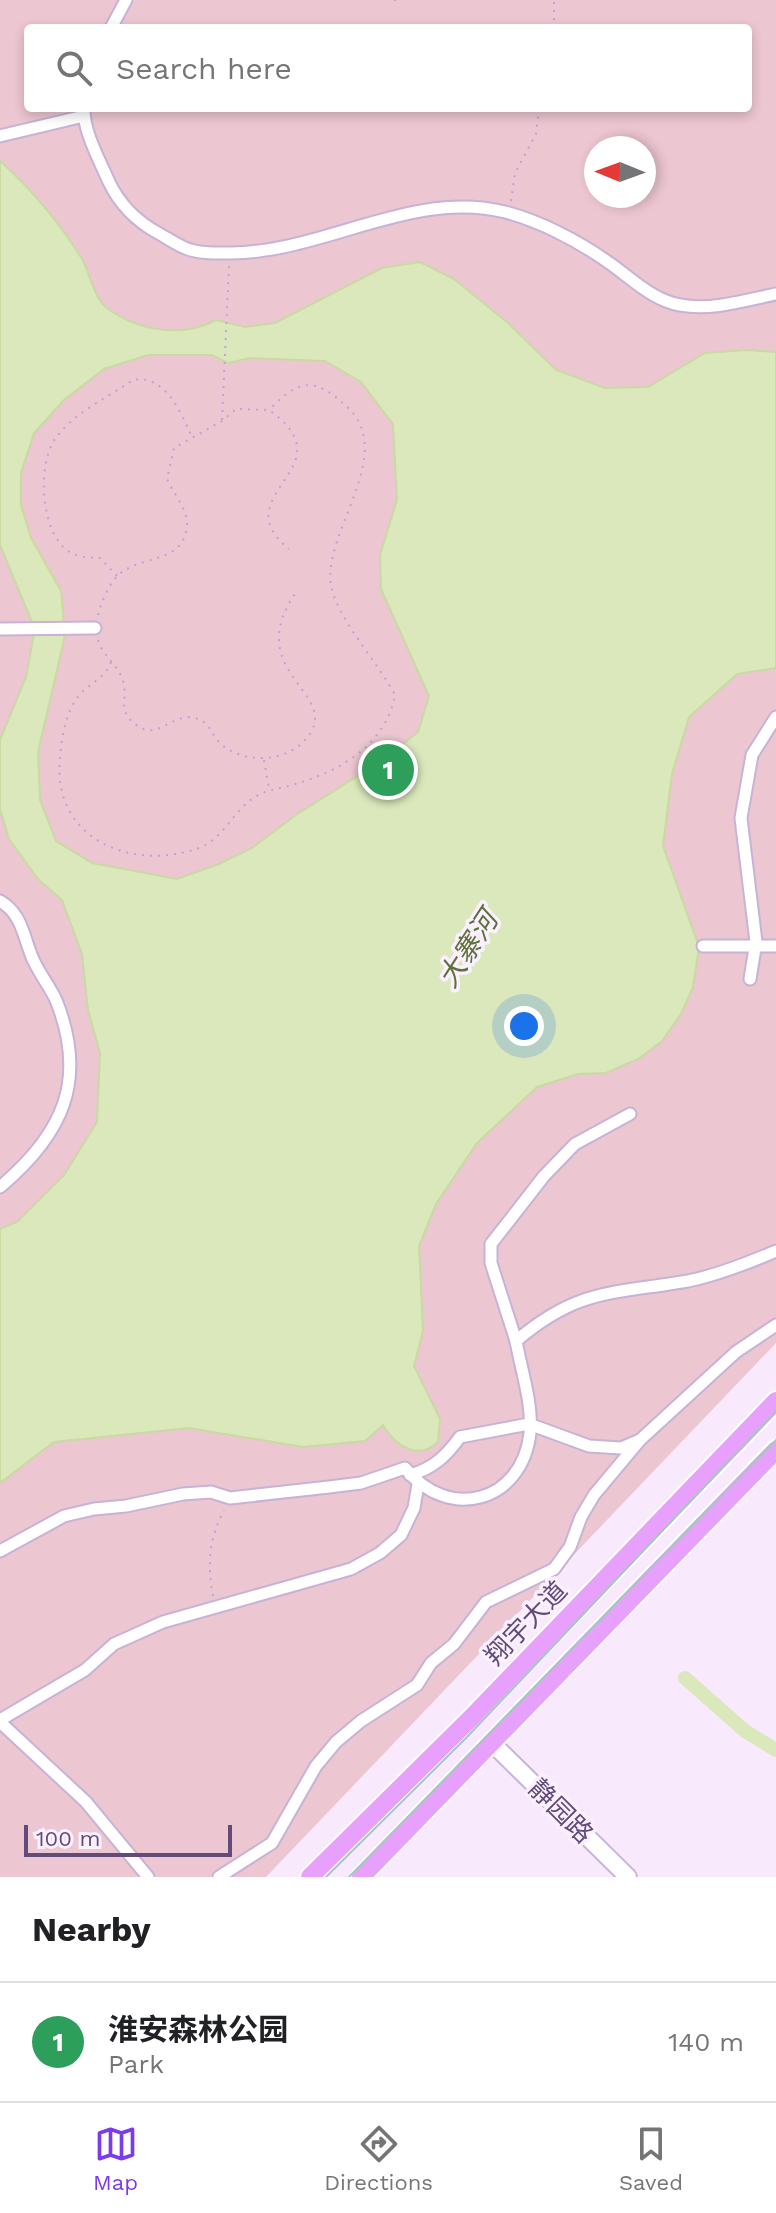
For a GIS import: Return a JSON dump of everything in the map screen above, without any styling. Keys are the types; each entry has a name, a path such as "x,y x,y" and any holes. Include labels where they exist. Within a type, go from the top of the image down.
{"main road":[{"name":"翔宇大道","path":"310,1877 473,1716 776,1401"},
{"path":"361,1877 776,1450"}],"street":[{"path":"113,24 126,0"},
{"path":"4,135 84,112 117,198 141,223 186,249 257,253 308,243 407,214 455,206 511,214 549,228 607,261 643,289 680,305 719,306 776,294"},
{"path":"6,629 95,628"},
{"path":"750,979 756,946 741,818 752,755 776,717"},
{"path":"0,901 19,917 32,958 55,999 69,1045 69,1097 56,1128 20,1171 0,1187"},
{"path":"703,946 776,946"},
{"path":"0,1551 64,1516 94,1509 183,1494 211,1492 230,1498 361,1483 405,1468 414,1479 449,1500 490,1496 509,1479 525,1452 529,1424 516,1341 491,1263 491,1244 544,1176 575,1144 630,1114"},
{"path":"516,1341 546,1316 573,1302 606,1291 690,1280 776,1251"},
{"path":"219,1877 272,1843 316,1766 336,1742 361,1721 417,1685 431,1663 454,1644 486,1602 554,1569 570,1547 581,1517 594,1495 640,1440 736,1352 776,1325"},
{"path":"414,1479 446,1457 460,1437 529,1424 589,1446 621,1448 640,1440"},
{"path":"148,1877 86,1802 0,1721 15,1708 85,1670 114,1644 163,1622 351,1569 380,1553 401,1535 414,1508 414,1479"},
{"name":"静园路","path":"493,1744 628,1877"}],"path":[{"path":"394,0 401,0"},
{"path":"554,0 554,24"},
{"path":"511,214 515,173 536,134 539,112"},
{"path":"222,421 230,253"},
{"path":"118,577 100,558 73,555 64,548 42,490 47,454 69,424 133,380 145,378 156,381 168,395 192,436"},
{"path":"111,662 108,673 74,701 62,740 60,783 72,821 84,834 122,851 173,854 201,847 218,836 252,798 269,790 294,785 362,752 380,736 392,714 395,695 356,635 330,584 334,560 359,484 362,430 351,409 333,394 313,385 297,388 269,410 236,409 222,421 174,448 167,479 183,507 187,524 183,538 173,554 146,562 118,577 100,608 95,628 103,654 111,662 124,683 121,702 124,714 145,731 157,731 184,716 198,719 207,723 219,742 236,754 264,759 297,747 312,732 315,713 308,695 288,675 277,626 297,591"},
{"path":"269,410 291,433 298,448 296,465 275,492 268,516 269,529 289,549"},
{"path":"264,759 269,790"},
{"path":"214,1606 208,1570 210,1540 230,1498"}],"shaded area":[{"path":"0,0 776,0 776,1343 266,1877 0,1877"}],"water":[{"path":"0,161 34,195 64,232 82,259 103,304 119,316 146,327 189,329 216,320 245,327 275,323 382,268 420,262 454,279 508,323 556,370 605,388 648,387 705,353 747,350 776,352 776,668 737,674 689,717 672,774 663,846 699,947 693,987 681,1014 662,1041 638,1059 606,1073 578,1074 537,1087 477,1143 436,1204 419,1246 423,1331 414,1366 440,1419 438,1442 430,1448 415,1451 400,1445 383,1425 365,1441 303,1447 189,1428 54,1442 0,1483 0,1229 17,1222 64,1175 97,1122 100,1053 88,1010 82,954 62,900 38,879 9,839 0,809 0,740 26,677 35,629 0,545","holes":["148,355 212,355 228,363 250,358 325,361 361,382 393,424 397,500 380,555 381,589 429,696 418,732 386,758 296,815 252,848 177,879 92,863 56,841 40,800 38,752 65,635 61,591 31,538 21,505 21,473 34,433 64,400 104,369"]}],"waterway":[{"name":"大寨河","path":"685,1678 745,1731 776,1750"}],"tram line":[{"path":"326,1877 466,1738 776,1411"},
{"path":"349,1877 776,1440"}],"place":[{"name":"淮安森林公园","path":"388,770"}]}
